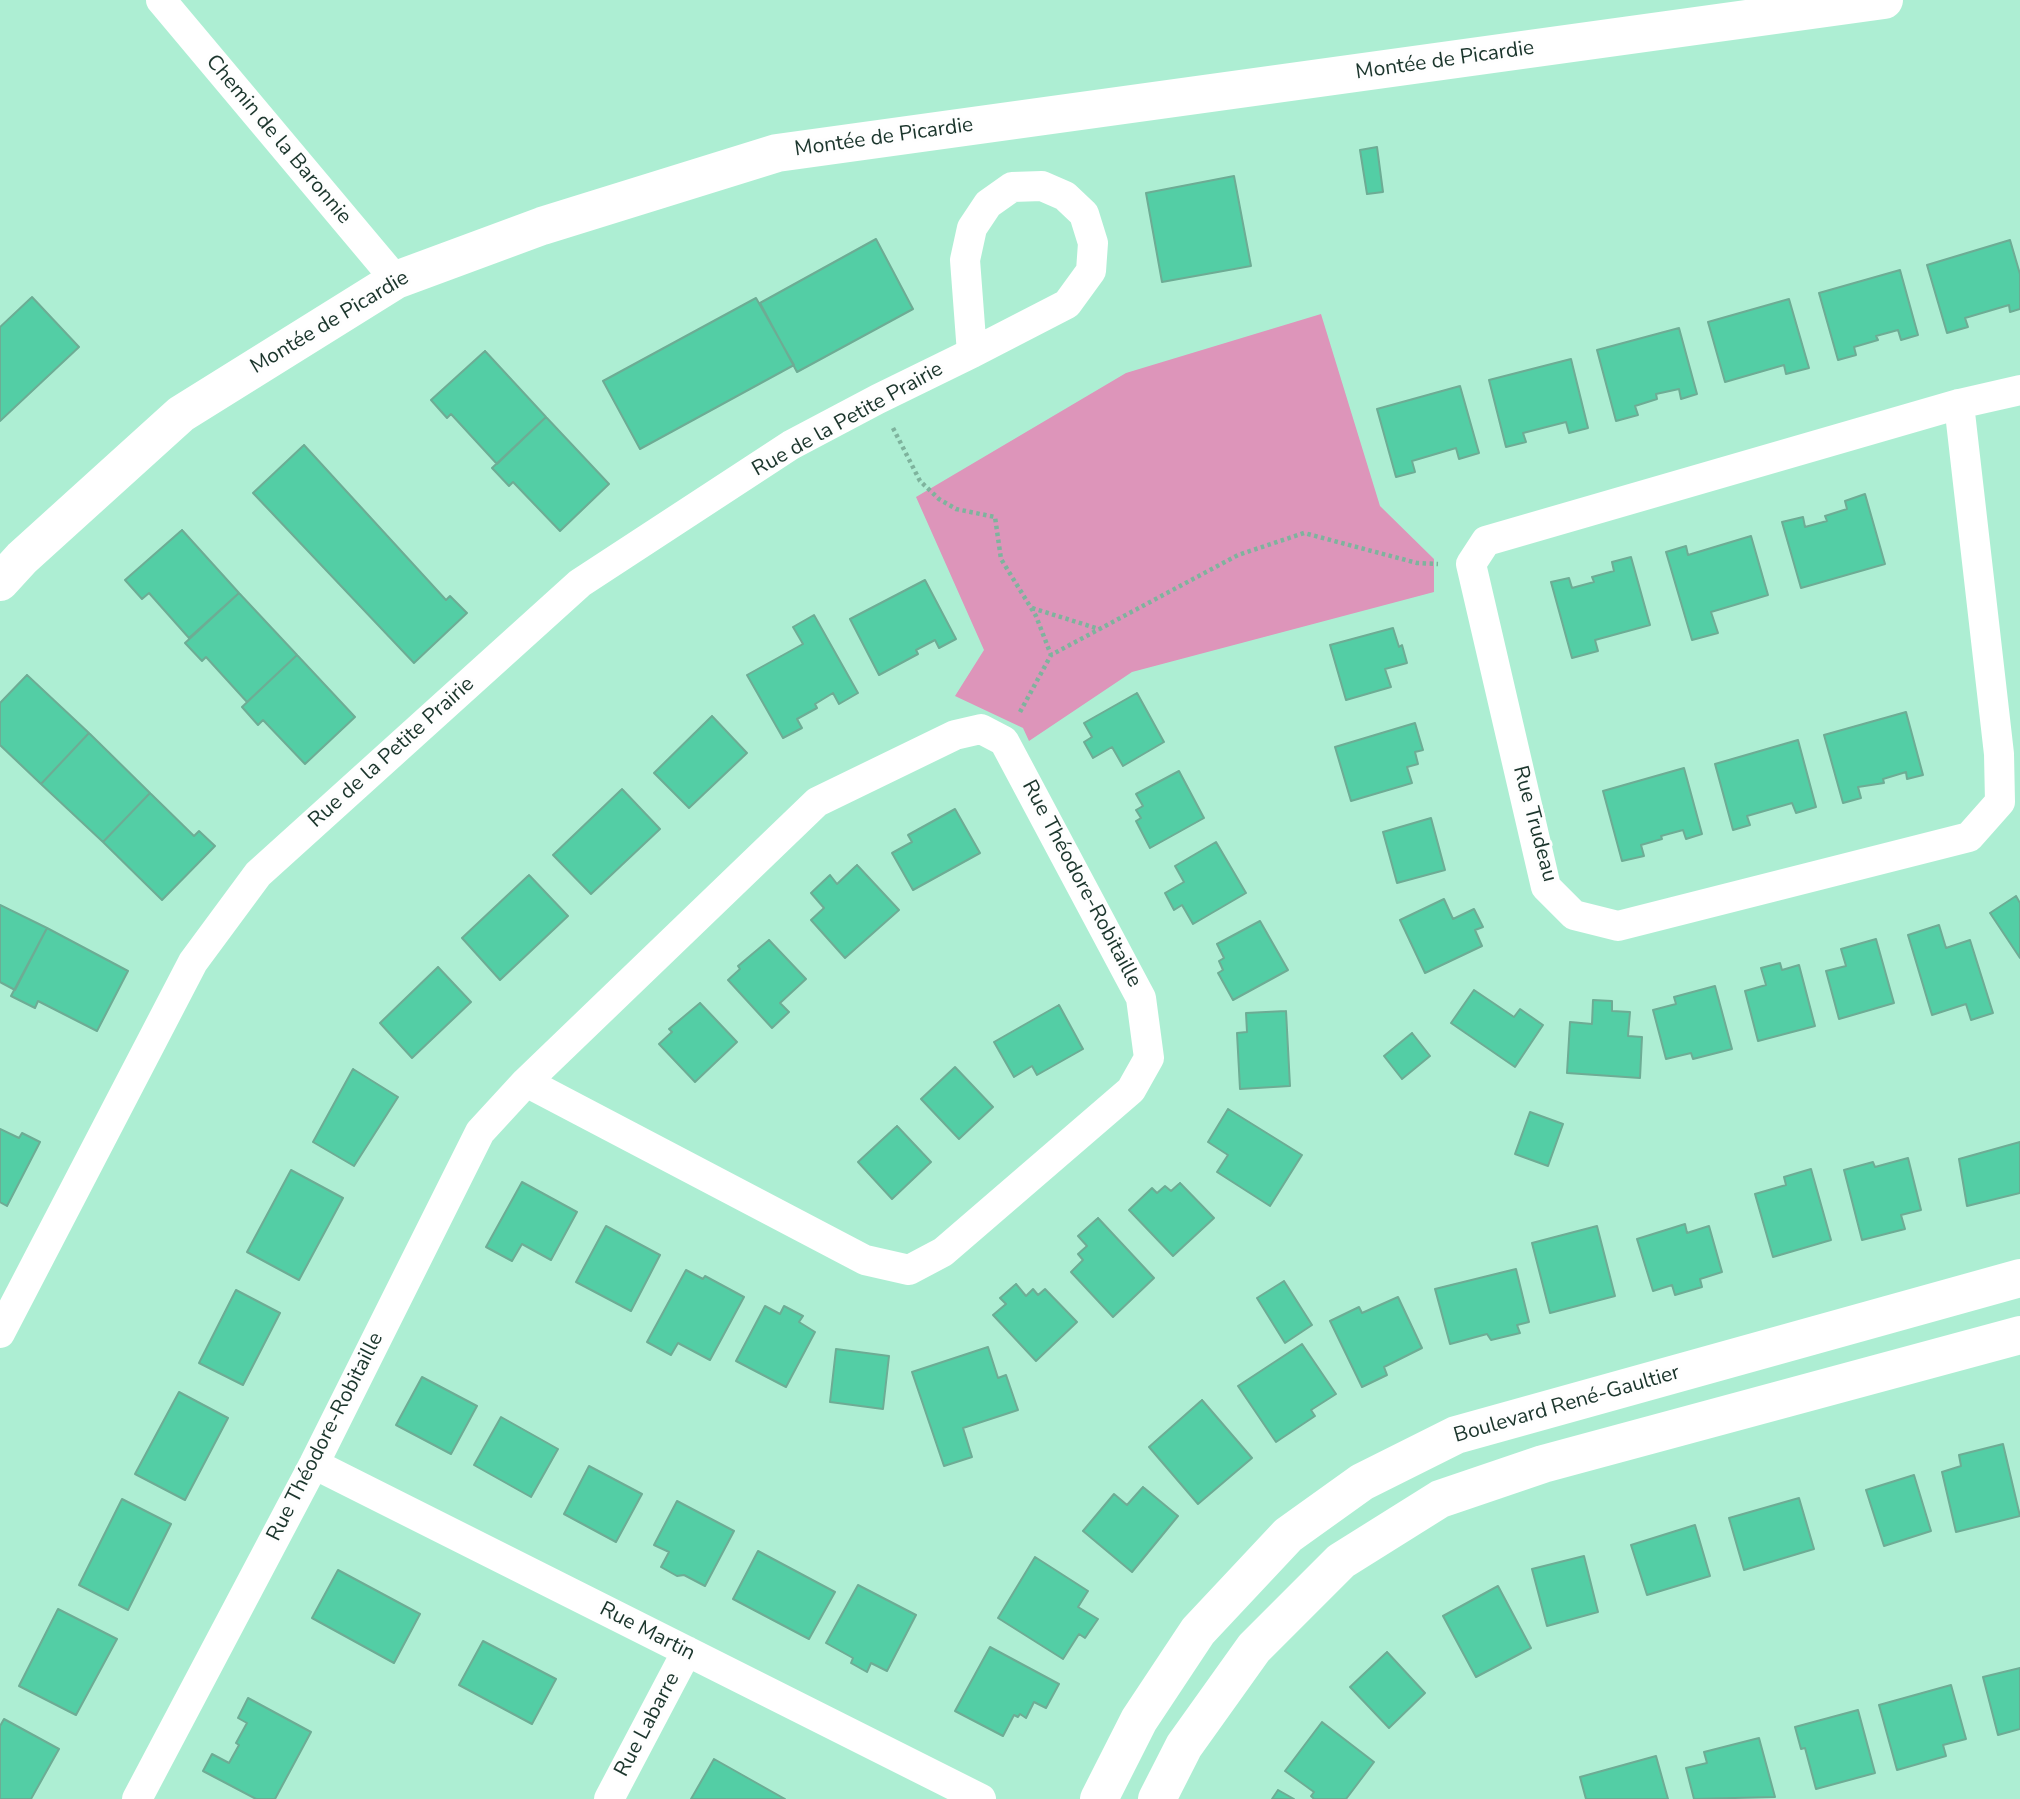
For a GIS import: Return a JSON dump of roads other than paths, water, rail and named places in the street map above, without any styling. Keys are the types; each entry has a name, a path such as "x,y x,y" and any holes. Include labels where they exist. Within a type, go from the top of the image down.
{"street":[{"name":"Chemin de la Baronnie","path":"161,0 396,280"},
{"name":"Montée de Picardie","path":"0,582 22,558 181,414 396,280 542,226 777,153 1884,0"},
{"name":"Rue de la Petite Prairie","path":"0,1333 192,962 258,874 580,583 791,445 878,398 972,353 1067,304 1091,271 1093,243 1084,214 1065,196 1042,186 1012,187 988,204 972,228 965,260 972,353"},
{"path":"1959,404 2020,390"},
{"name":"Rue Trudeau","path":"1959,404 1999,754 2000,802 1969,837 1618,926 1574,915 1546,887 1471,564 1486,541 1959,404"},
{"name":"Rue Théodore-Robitaille","path":"137,1799 314,1464 480,1132 526,1082 817,802 956,735 981,729 1004,741 1141,998 1149,1058 1131,1090 943,1252 909,1270 865,1259 526,1082"},
{"name":"Boulevard René-Gaultier","path":"1099,1799 1139,1720 1198,1631 1288,1535 1362,1482 1456,1435 2020,1278"},
{"path":"1157,1799 1184,1746 1254,1648 1341,1561 1440,1499 1543,1464 2020,1335"},
{"name":"Rue Martin","path":"314,1464 981,1799"},
{"name":"Rue Labarre","path":"609,1799 687,1651"}]}
